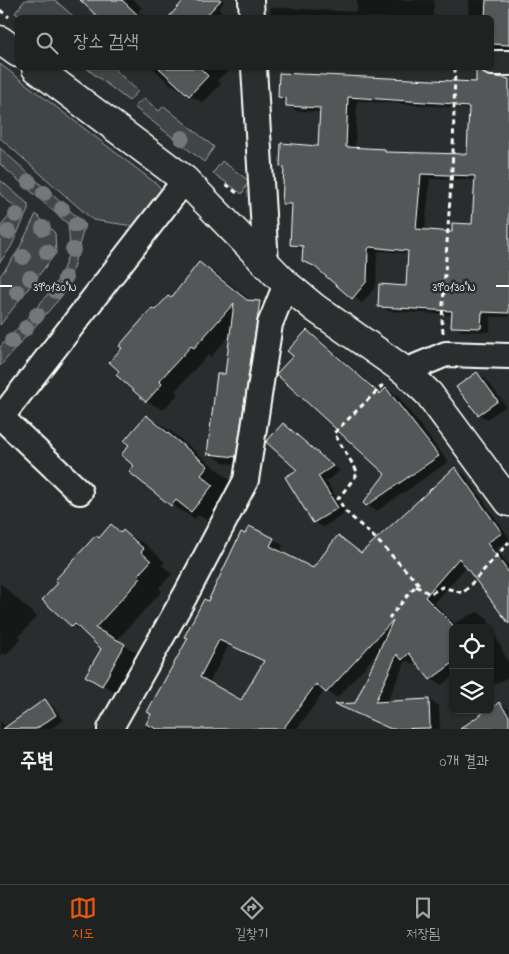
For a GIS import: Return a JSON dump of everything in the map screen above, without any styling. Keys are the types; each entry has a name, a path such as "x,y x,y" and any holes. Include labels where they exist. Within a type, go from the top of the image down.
{"street":[{"path":"251,0 252,15"},
{"path":"0,40 15,51"},
{"path":"494,63 509,63"},
{"path":"39,70 185,180 286,284 315,308 402,369 429,394 509,502"},
{"path":"254,70 266,263"},
{"path":"80,492 1,418 185,180"},
{"path":"110,729 185,596 246,480 270,324 286,284"},
{"path":"402,369 446,354 509,356"}],"path":[{"path":"446,354 442,319 453,152 454,70"},
{"path":"389,618 418,583 375,538 346,512 338,499 358,473 334,433 402,369"},
{"path":"416,586 430,594 442,587 463,593 509,542"}],"shaded area":[{"path":"25,0 55,0 72,15 18,15 15,13"},
{"path":"0,64 158,185 163,193 140,227 93,220 0,138"},
{"path":"89,70 115,70 138,91 129,101"},
{"path":"144,98 159,111 164,106 214,147 204,162 134,107"},
{"path":"0,148 85,224 67,290 0,366 0,347 39,305 56,282 67,258 69,241 68,224 0,164"},
{"path":"222,161 249,181 242,194 213,173"},
{"path":"0,180 28,204 28,210 11,247 0,262 0,227 16,208 0,194"},
{"path":"36,214 55,233 56,253 0,325 0,276 18,251"}],"building":[{"path":"80,0 122,0 138,15 96,15"},
{"path":"184,0 221,0 207,15 171,15"},
{"path":"486,0 509,0 509,45 494,44 494,15 485,15"},
{"path":"161,70 202,70 208,76 189,96"},
{"path":"476,70 481,70 486,75 509,79 509,313 482,312 481,328 451,327 452,311 378,307 379,284 406,286 408,251 370,247 368,249 367,281 352,299 314,266 302,261 303,246 290,245 292,204 282,204 284,167 280,166 281,143 318,146 320,108 286,106 286,98 278,97 279,73 476,82","holes":["348,97 456,104 456,106 469,107 467,154 385,152 385,149 346,147","421,174 475,176 472,224 452,223 452,232 416,229"]},
{"path":"199,262 247,300 260,301 236,457 207,454 217,374 225,374 234,303 194,348 191,346 159,381 162,384 146,402 116,375 119,371 109,362 122,348 119,346 152,308 155,310 168,296 171,298"},
{"path":"307,330 380,394 386,388 439,456 366,506 363,503 385,474 276,374 293,356 287,351"},
{"path":"477,372 498,401 478,415 456,387"},
{"path":"146,415 208,466 201,475 213,485 191,512 176,500 171,506 129,472 134,466 121,455 129,445 124,441"},
{"path":"283,423 333,466 318,476 338,508 313,523 285,477 297,470 266,442"},
{"path":"455,467 502,533 487,543 509,573 509,624 459,558 425,597 452,624 449,624 449,666 430,680 409,653 402,660 397,654 375,702 429,699 430,728 391,729 335,704 355,703 393,620 326,693 316,684 283,729 157,729 146,724 151,714 147,712 188,638 184,637 204,599 208,601 241,532 245,534 249,526 274,538 270,546 313,568 338,535 361,553","holes":["219,640 264,661 241,700 200,677"]},
{"path":"111,524 121,533 123,530 144,549 141,552 151,561 138,575 141,578 95,628 125,644 102,686 85,676 101,649 75,624 72,627 42,600 58,583 55,580 96,535 99,538"},
{"path":"45,699 56,715 36,729 3,729"},
{"path":"499,702 509,716 509,729 460,729 481,714 494,714 494,706"}]}
